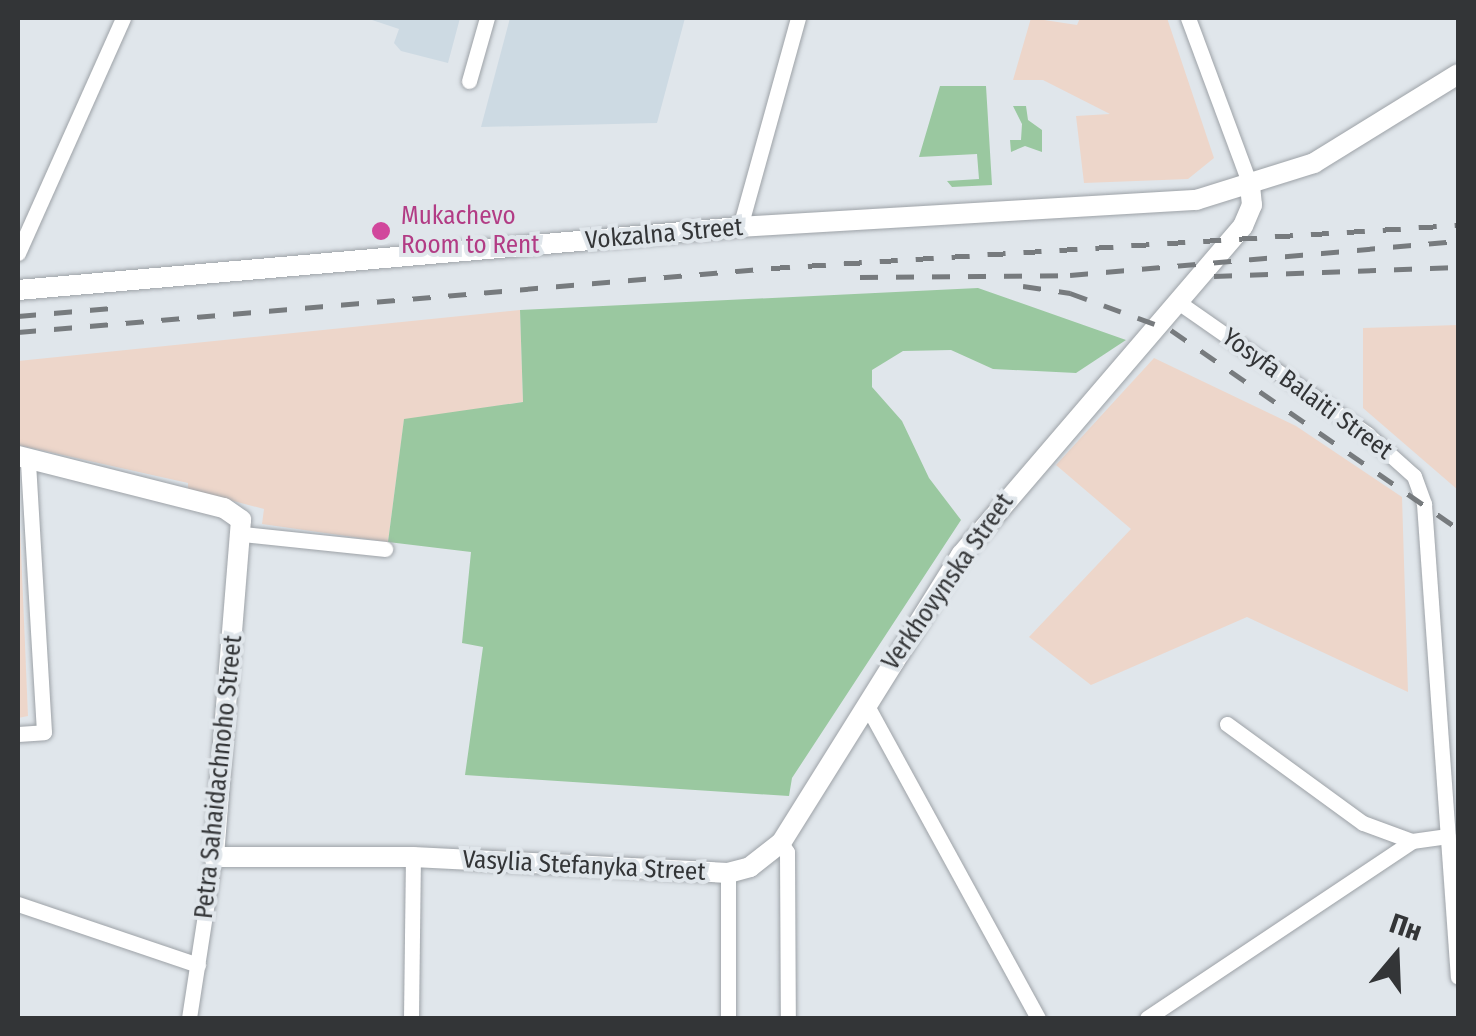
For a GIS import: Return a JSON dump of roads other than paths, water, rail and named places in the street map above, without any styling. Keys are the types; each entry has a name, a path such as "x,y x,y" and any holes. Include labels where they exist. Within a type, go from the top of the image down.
{"street":[{"path":"18,252 123,18"},
{"path":"468,82 487,18"},
{"path":"740,227 798,18"},
{"path":"1188,18 1250,186"},
{"name":"Vokzalna Street","path":"18,290 740,227 1142,205 1250,186 1345,147 1458,74"},
{"name":"Verkhovynska Street","path":"866,704 924,608 1001,502 1243,226 1252,206 1250,186"},
{"name":"Yosyfa Balaiti Street","path":"1178,302 1367,434 1414,476 1424,504 1458,977"},
{"path":"18,734 44,732 23,458 224,508 240,520 243,534 385,549"},
{"name":"Petra Sahaidachnoho Street","path":"189,1018 214,857 243,534"},
{"path":"866,704 1038,1018"},
{"name":"Vasylia Stefanyka Street","path":"214,857 413,856 728,873 750,866 781,842 866,704"},
{"path":"1227,724 1362,823 1412,840 1448,836"},
{"path":"1147,1018 1412,840"},
{"path":"781,842 787,852 788,1018"},
{"path":"410,1018 413,856"},
{"path":"728,873 728,1018"},
{"path":"18,904 198,965"}],"railway":[{"path":"18,332 772,268 1458,225"},
{"path":"860,277 1070,275 1458,241"},
{"path":"1214,276 1458,267"},
{"path":"1023,286 1070,293 1171,330 1458,529"},
{"path":"18,316 112,308"}],"place":[{"name":"Mukachevo Room to Rent","path":"381,231"}]}
